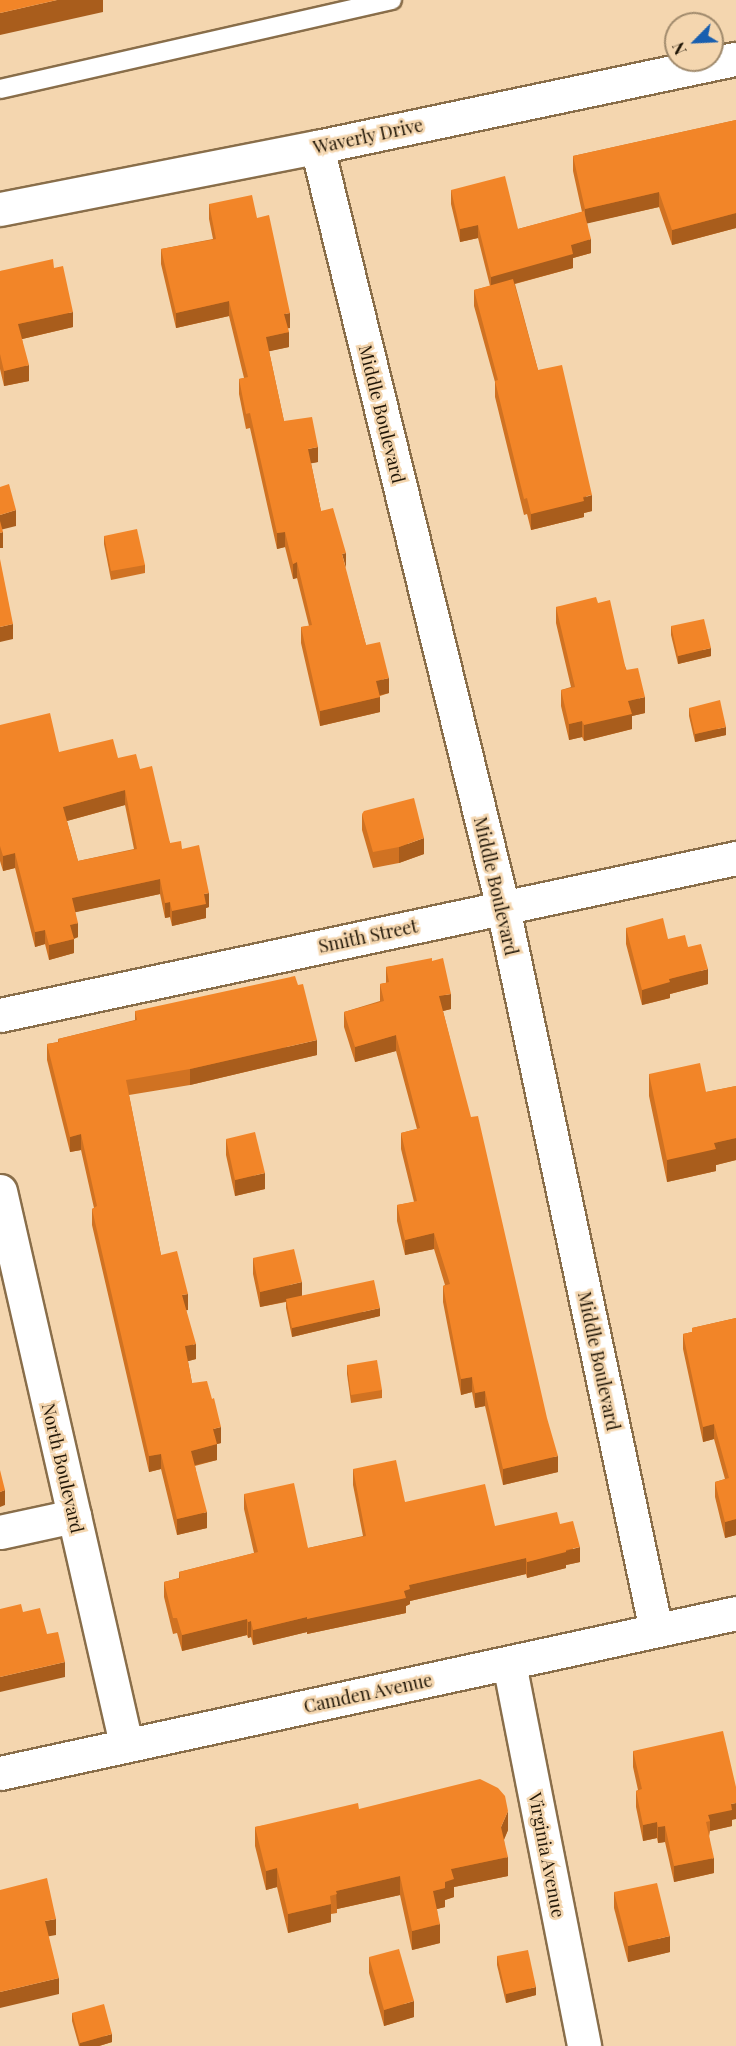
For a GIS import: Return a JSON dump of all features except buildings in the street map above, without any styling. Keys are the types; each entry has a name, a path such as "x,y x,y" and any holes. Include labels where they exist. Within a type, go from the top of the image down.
{"street":[{"name":"Waverly Drive","path":"0,209 316,147 736,59"},
{"name":"Middle Boulevard","path":"316,147 503,908 656,1630"},
{"name":"Smith Street","path":"0,1015 736,858"},
{"name":"North Boulevard","path":"0,1191 126,1744"},
{"path":"0,1532 74,1516"},
{"name":"Camden Avenue","path":"0,1773 736,1613"},
{"name":"Virginia Avenue","path":"509,1663 584,2046"}],"lane":[{"path":"0,89 392,0"}]}
